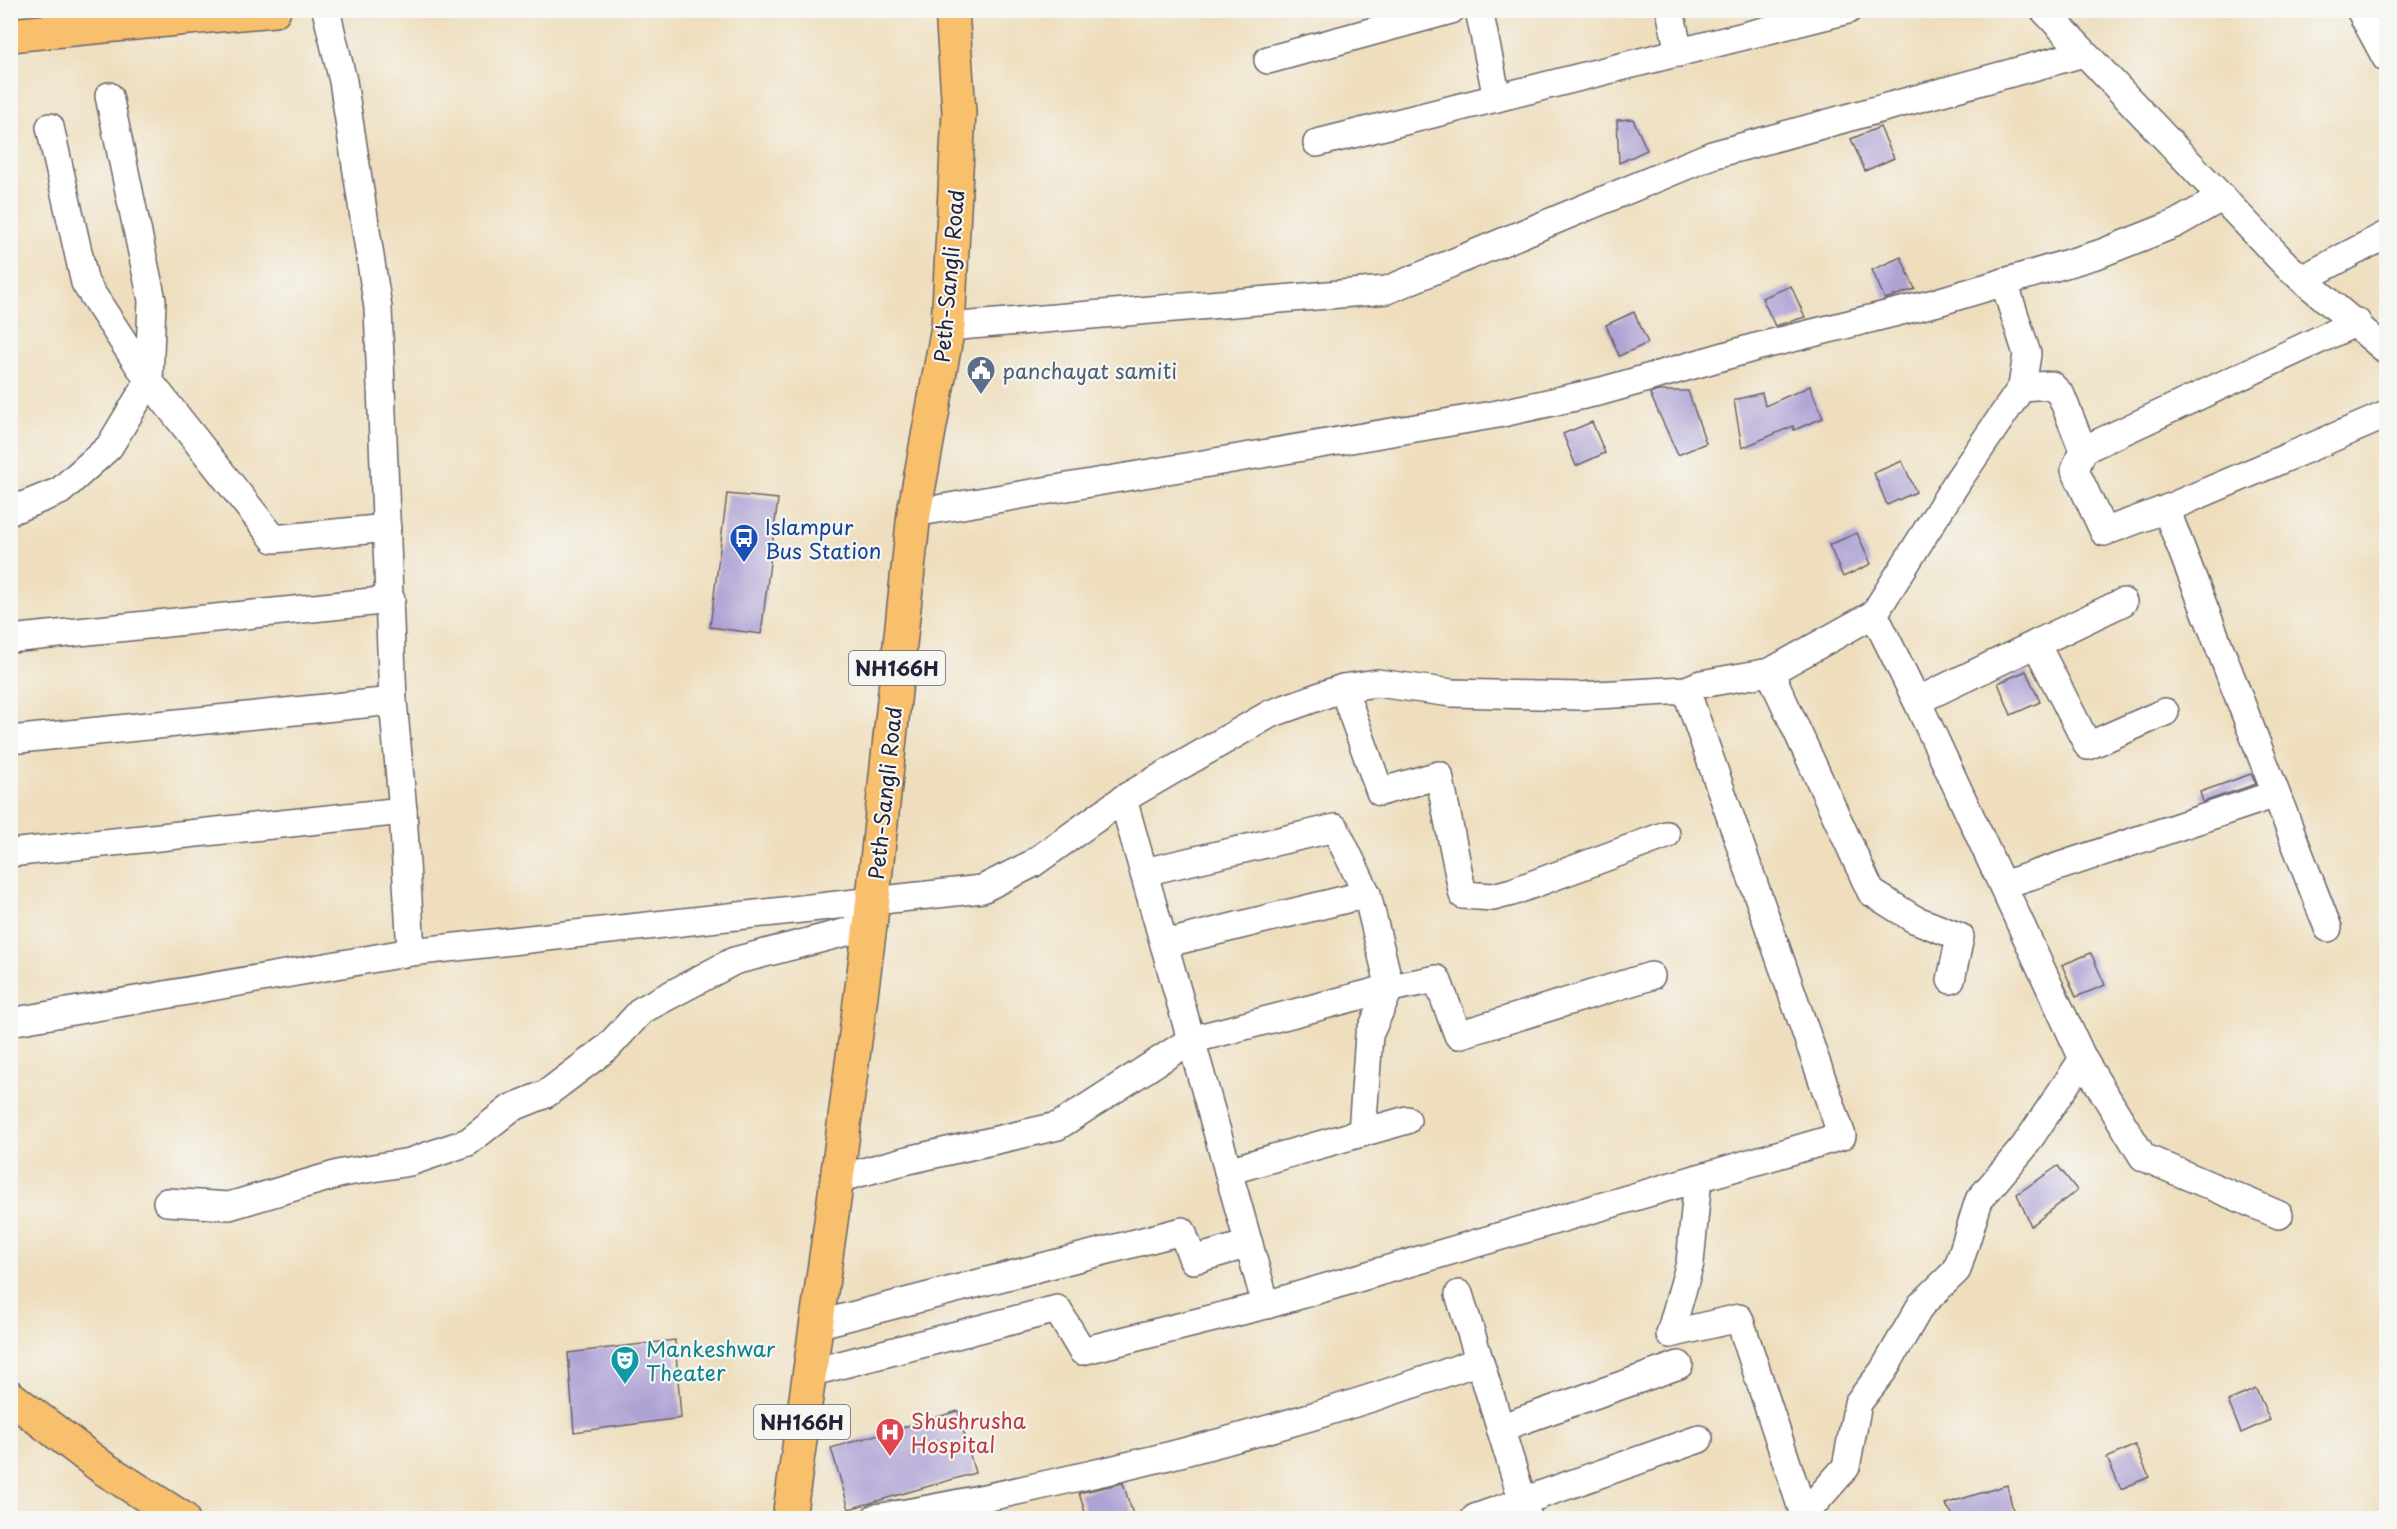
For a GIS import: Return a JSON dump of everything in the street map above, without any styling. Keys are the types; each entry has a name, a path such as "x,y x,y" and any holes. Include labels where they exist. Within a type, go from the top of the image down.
{"main road":[{"path":"10,35 274,10"},
{"name":"Peth-Sangli Road","path":"816,1325 871,913 914,513 948,327 959,112 952,10"},
{"name":"NH166H","path":"789,1518 816,1325"},
{"path":"10,1397 103,1468 182,1518"}],"street":[{"path":"326,10 343,81 378,308 391,600 393,701 403,811 411,952"},
{"path":"1268,60 1451,10"},
{"path":"1479,10 1497,98"},
{"path":"1671,10 1679,53"},
{"path":"1317,143 1848,10"},
{"path":"2044,10 2221,198 2302,279 2357,322 2386,350"},
{"path":"2360,10 2386,58"},
{"path":"948,327 1387,290 1712,155 2084,53"},
{"path":"10,511 60,491 109,447 149,381 152,300 109,96"},
{"path":"50,127 85,284 149,381 274,539 387,528"},
{"path":"914,513 1497,414 1602,391 1756,347 1934,303 2110,249 2175,224 2221,198"},
{"path":"2302,279 2386,235"},
{"path":"167,1202 229,1206 342,1173 410,1162 468,1142 511,1108 546,1094 599,1054 642,1010 734,961 871,913 982,889 1032,864 1123,799 1270,714 1343,688 1377,683 1452,693 1579,696 1686,690 1701,684 1770,672 1874,614 1959,479 2022,387 2027,354 2004,282"},
{"path":"2357,322 2083,450 2075,470 2104,532 2166,509 2386,415"},
{"path":"2022,387 2051,385 2061,394 2083,450"},
{"path":"2166,509 2328,928"},
{"path":"10,639 391,600"},
{"path":"1917,701 2123,602"},
{"path":"1874,614 1917,701 2083,1059 2143,1157 2279,1215"},
{"path":"2036,644 2088,746 2165,712"},
{"path":"1770,672 1871,892 1914,919 1960,937 1951,980"},
{"path":"1343,688 1380,792 1439,775 1463,895 1493,897 1512,892 1666,835"},
{"path":"809,1373 1057,1310 1082,1351 1266,1305 1842,1136 1686,690"},
{"path":"10,740 393,701"},
{"path":"2002,885 2276,794"},
{"path":"1123,799 1266,1305"},
{"path":"10,853 403,811"},
{"path":"1144,872 1335,828 1367,894 1390,988 1369,1035 1362,1133"},
{"path":"1164,944 1367,894"},
{"path":"10,1022 411,952 871,913"},
{"path":"837,1179 904,1161 1058,1126 1191,1040 1390,988 1437,979 1458,1035 1651,976"},
{"path":"1803,1516 1846,1467 1858,1403 1883,1371 1921,1305 1957,1270 1979,1200 2024,1147 2083,1059"},
{"path":"1228,1171 1407,1120"},
{"path":"1698,1178 1690,1263 1670,1334 1739,1318 1803,1516"},
{"path":"816,1325 1182,1231 1193,1260 1249,1244"},
{"path":"1459,1294 1526,1511"},
{"path":"874,1518 932,1510 1159,1460 1392,1393 1479,1360"},
{"path":"1500,1428 1679,1365"},
{"path":"1475,1518 1526,1511 1699,1439"}],"building":[{"path":"1633,119 1647,150 1619,163 1617,120"},
{"path":"1880,127 1894,158 1865,171 1851,139"},
{"path":"1901,257 1915,289 1885,299 1872,270"},
{"path":"1791,286 1805,317 1775,326 1762,298"},
{"path":"1634,312 1648,343 1619,356 1606,325"},
{"path":"1810,386 1823,418 1794,430 1793,426 1742,448 1734,400 1762,393 1765,406"},
{"path":"1658,391 1688,391 1706,443 1678,455 1650,394"},
{"path":"1592,422 1605,453 1576,466 1563,434"},
{"path":"1902,461 1916,492 1887,505 1874,473"},
{"name":"Islampur Bus Station","path":"727,494 778,499 761,634 710,627"},
{"path":"1857,533 1871,564 1843,577 1829,545"},
{"path":"2026,671 2040,702 2011,715 1998,683"},
{"path":"2251,774 2256,784 2203,802 2200,792"},
{"path":"2091,953 2105,985 2076,997 2062,965"},
{"path":"2058,1166 2077,1190 2031,1226 2017,1194"},
{"name":"Mankeshwar Theater","path":"675,1340 681,1418 574,1432 568,1353"},
{"path":"2256,1389 2270,1420 2241,1433 2228,1401"},
{"path":"958,1411 975,1473 849,1509 831,1448"},
{"path":"2135,1445 2149,1477 2121,1489 2107,1458"},
{"path":"1123,1483 1134,1518 1087,1518 1079,1493"},
{"path":"2007,1485 2015,1518 1955,1518 1945,1504"}],"place":[{"name":"panchayat samiti","path":"981,396"},
{"name":"Islampur Bus Station","path":"744,564"},
{"name":"Mankeshwar Theater","path":"625,1386"},
{"name":"Shushrusha Hospital","path":"890,1458"}]}
